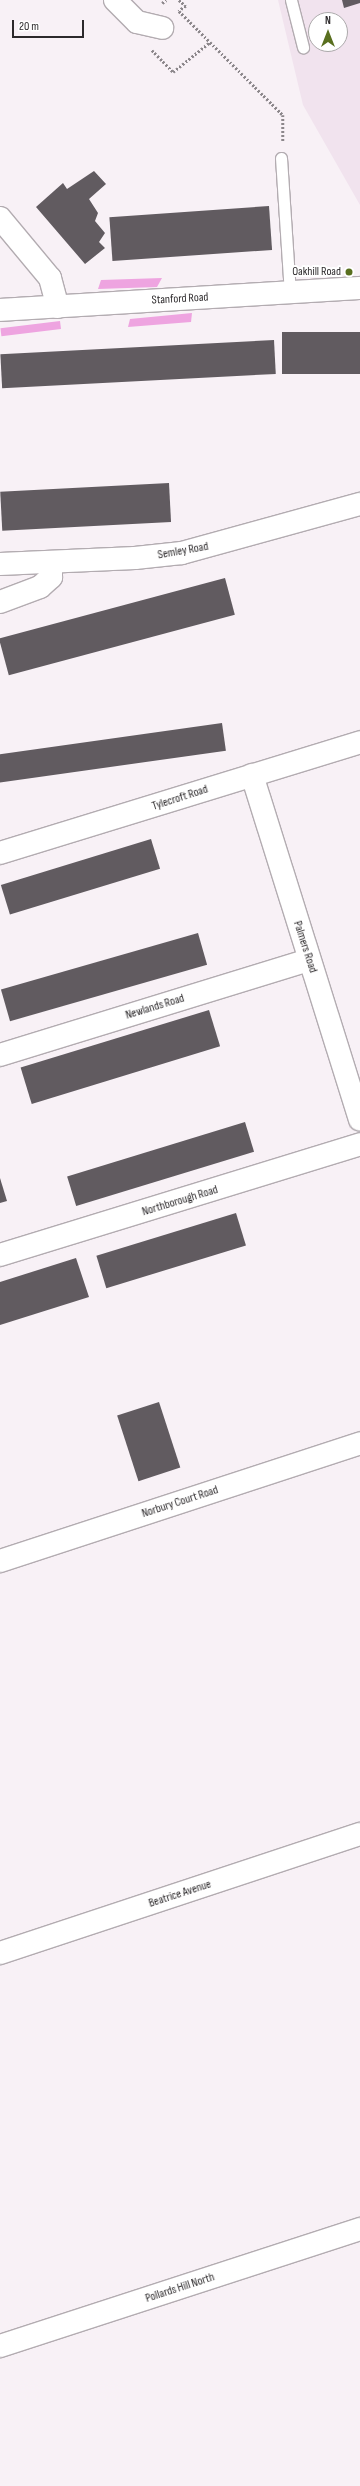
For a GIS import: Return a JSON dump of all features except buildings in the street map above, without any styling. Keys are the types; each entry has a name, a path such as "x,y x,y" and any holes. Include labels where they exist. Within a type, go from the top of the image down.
{"street":[{"path":"115,0 137,22 162,28"},
{"path":"0,218 50,278 58,307"},
{"name":"Stanford Road","path":"0,310 360,288"},
{"name":"Semley Road","path":"0,564 182,553 360,504"},
{"path":"0,602 40,587 51,577 51,562"},
{"name":"Tylecroft Road","path":"0,853 360,742"},
{"name":"Palmers Road","path":"252,775 360,1119"},
{"name":"Newlands Road","path":"0,1055 309,960"},
{"name":"Northborough Road","path":"0,1255 360,1144"},
{"name":"Norbury Court Road","path":"0,1561 360,1443"},
{"name":"Beatrice Avenue","path":"0,1954 360,1834"},
{"name":"Pollards Hill North","path":"0,2346 360,2229"}],"lane":[{"path":"291,0 303,47"},
{"path":"282,158 290,292"}],"path":[{"path":"179,0 186,6 179,11 283,115 284,144"}],"shaded area":[{"path":"278,0 360,0 360,205 303,105"},
{"path":"162,278 157,287 98,289 101,280"},
{"path":"192,313 191,322 128,327 130,319"},
{"path":"60,321 61,329 1,336 0,328"}],"place":[{"name":"Oakhill Road","path":"349,272"}]}
